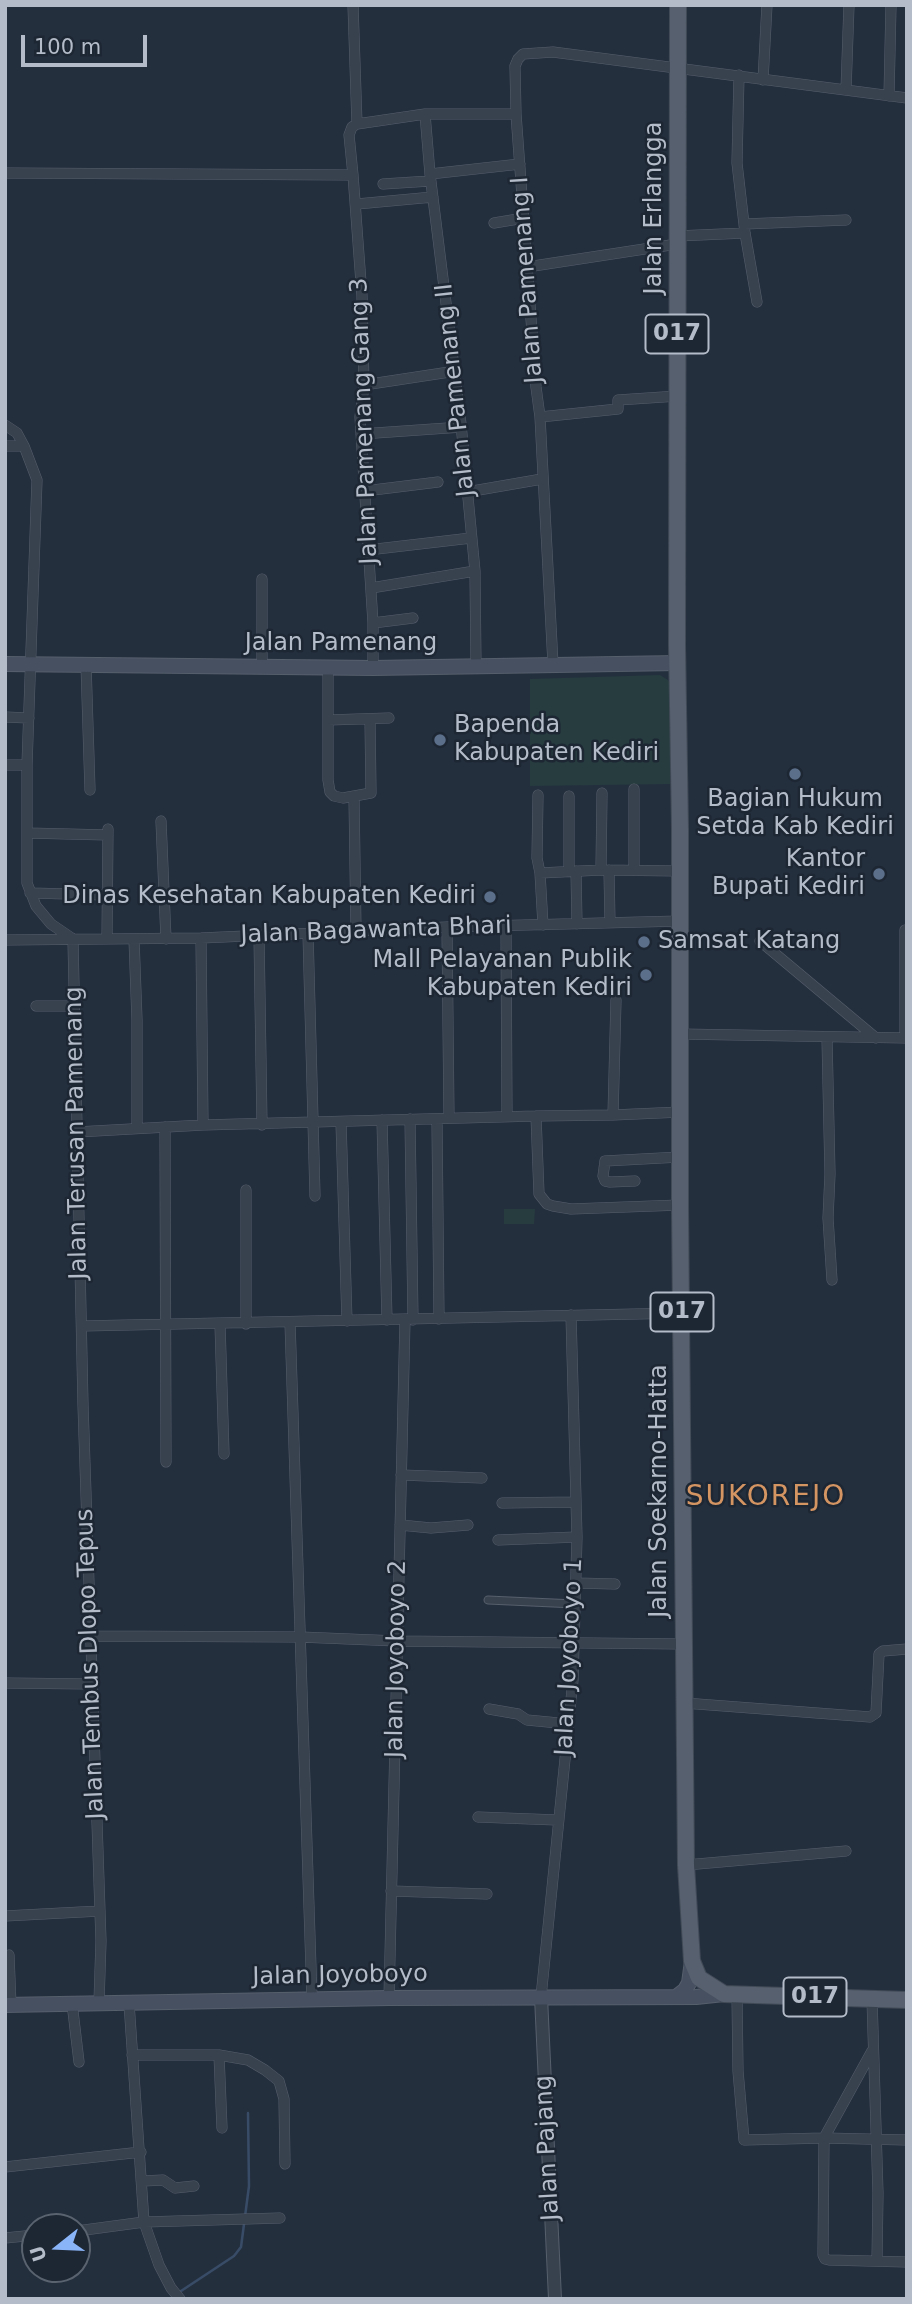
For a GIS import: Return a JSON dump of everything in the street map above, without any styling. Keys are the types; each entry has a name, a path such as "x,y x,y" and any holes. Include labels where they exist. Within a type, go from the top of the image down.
{"main road":[{"name":"Jalan Erlangga","path":"678,5 678,663"},
{"name":"Jalan Pamenang","path":"5,663 373,668 678,663"},
{"name":"Jalan Soekarno-Hatta","path":"678,663 684,1703 686,1865 692,1961"},
{"path":"692,1961 699,1978 730,1995"},
{"path":"676,1997 689,1983 692,1961"},
{"name":"Jalan Joyoboyo","path":"8,2005 730,1995"},
{"name":"017","path":"730,1995 907,2000"}],"street":[{"name":"Jalan Pamenang Gang 3","path":"353,5 356,124 349,135 357,204 362,296 363,385 360,416 373,623 373,668"},
{"path":"763,80 767,5"},
{"path":"846,90 849,5"},
{"path":"889,96 891,5"},
{"name":"Jalan Pamenang I","path":"552,664 540,417 514,66 523,54 553,52 677,69"},
{"path":"677,69 907,98"},
{"path":"739,75 736,140 744,228 757,302"},
{"path":"356,124 425,114 516,114"},
{"name":"Jalan Pamenang II","path":"425,114 430,178 462,427 475,571 476,666"},
{"path":"383,184 520,164"},
{"path":"5,173 353,175"},
{"path":"357,204 433,197"},
{"path":"494,223 524,218"},
{"path":"527,267 744,228 846,220"},
{"path":"363,385 456,371"},
{"path":"540,417 618,409 618,400 678,396"},
{"path":"5,425 17,433 37,480 27,765 27,883 36,906 51,924 73,940"},
{"path":"361,434 462,427"},
{"path":"5,446 24,446"},
{"path":"467,492 542,479"},
{"path":"365,491 438,482"},
{"path":"368,550 471,538"},
{"path":"371,588 475,571"},
{"path":"262,579 262,667"},
{"path":"373,623 413,618"},
{"path":"86,664 90,790"},
{"path":"328,668 328,780 330,792 334,796 343,798 369,794 372,788 370,719"},
{"path":"5,717 29,718"},
{"path":"328,720 389,718"},
{"path":"5,765 27,765"},
{"path":"634,789 634,870"},
{"path":"602,793 610,923"},
{"path":"538,795 537,858 543,925"},
{"path":"569,796 577,924"},
{"path":"354,797 356,931"},
{"path":"160,821 166,939"},
{"path":"27,833 108,832 107,939"},
{"path":"540,873 680,871"},
{"path":"30,893 107,895"},
{"name":"Jalan Bagawanta Bhari","path":"5,940 134,940 447,927 680,921"},
{"path":"506,926 507,1117"},
{"path":"447,927 449,1118"},
{"path":"680,1034 906,1038 905,930"},
{"path":"308,933 315,1196"},
{"path":"259,934 262,1125"},
{"path":"201,938 203,1125"},
{"name":"Jalan Terusan Pamenang","path":"73,940 82,1325"},
{"path":"134,940 137,1128"},
{"path":"760,941 877,1038"},
{"path":"613,1115 616,1000"},
{"path":"36,1006 74,1006"},
{"path":"827,1038 830,1174 828,1218 832,1280"},
{"path":"77,1132 203,1125 681,1112"},
{"path":"536,1116 539,1194 547,1204 571,1209 680,1205"},
{"name":"Jalan Joyoboyo 2","path":"389,1998 401,1475 409,1320 410,1119"},
{"path":"437,1119 439,1319"},
{"path":"382,1120 387,1320"},
{"path":"341,1122 347,1321"},
{"path":"165,1127 166,1462"},
{"path":"635,1181 605,1181 605,1161 680,1157"},
{"path":"246,1190 246,1324"},
{"path":"82,1325 246,1324 682,1313"},
{"name":"Jalan Joyoboyo 1","path":"541,1997 557,1820 569,1724 574,1643 577,1537 572,1315"},
{"path":"290,1322 312,1999"},
{"path":"220,1324 224,1454"},
{"name":"Jalan Tembus Dlopo Tepus","path":"82,1325 100,1911 99,2002"},
{"path":"401,1475 482,1478"},
{"path":"502,1503 576,1502"},
{"path":"400,1525 431,1528 468,1525"},
{"path":"498,1540 577,1537"},
{"path":"576,1583 615,1584"},
{"path":"488,1600 575,1604"},
{"path":"90,1636 684,1644"},
{"path":"684,1703 870,1717 876,1713 879,1654 883,1651 907,1649"},
{"path":"5,1683 91,1684"},
{"path":"489,1709 519,1714 527,1720 569,1724"},
{"path":"478,1817 557,1820"},
{"path":"686,1865 846,1851"},
{"path":"391,1891 487,1894"},
{"path":"5,1916 100,1911"},
{"path":"8,2005 9,1955"},
{"path":"730,1995 744,2140 907,2140"},
{"name":"Jalan Pajang","path":"541,1997 555,2299"},
{"path":"872,1999 877,2261"},
{"path":"72,2003 79,2062"},
{"path":"129,2003 144,2222 149,2242 171,2288 180,2299"},
{"path":"872,2051 824,2138 823,2255 829,2260 907,2262"},
{"path":"132,2055 219,2055 248,2060 279,2081 284,2099 285,2164"},
{"path":"219,2055 222,2128"},
{"path":"5,2167 141,2152"},
{"path":"143,2181 163,2180 175,2188 194,2186"},
{"path":"91,2229 144,2222 280,2218"}],"green space":[{"path":"660,675 668,680 671,687 670,784 530,786 530,679"},
{"path":"504,1209 535,1209 534,1224 504,1224"}],"waterway":[{"path":"178,2293 234,2256 241,2247 249,2186 248,2113"}],"place":[{"name":"Bapenda Kabupaten Kediri","path":"440,740"},
{"name":"Bagian Hukum Setda Kab Kediri","path":"795,774"},
{"name":"Kantor Bupati Kediri","path":"879,874"},
{"name":"Dinas Kesehatan Kabupaten Kediri","path":"490,897"},
{"name":"Samsat Katang","path":"644,942"},
{"name":"Mall Pelayanan Publik Kabupaten Kediri","path":"646,975"}],"district":[{"name":"SUKOREJO","path":"766,1498"}]}
